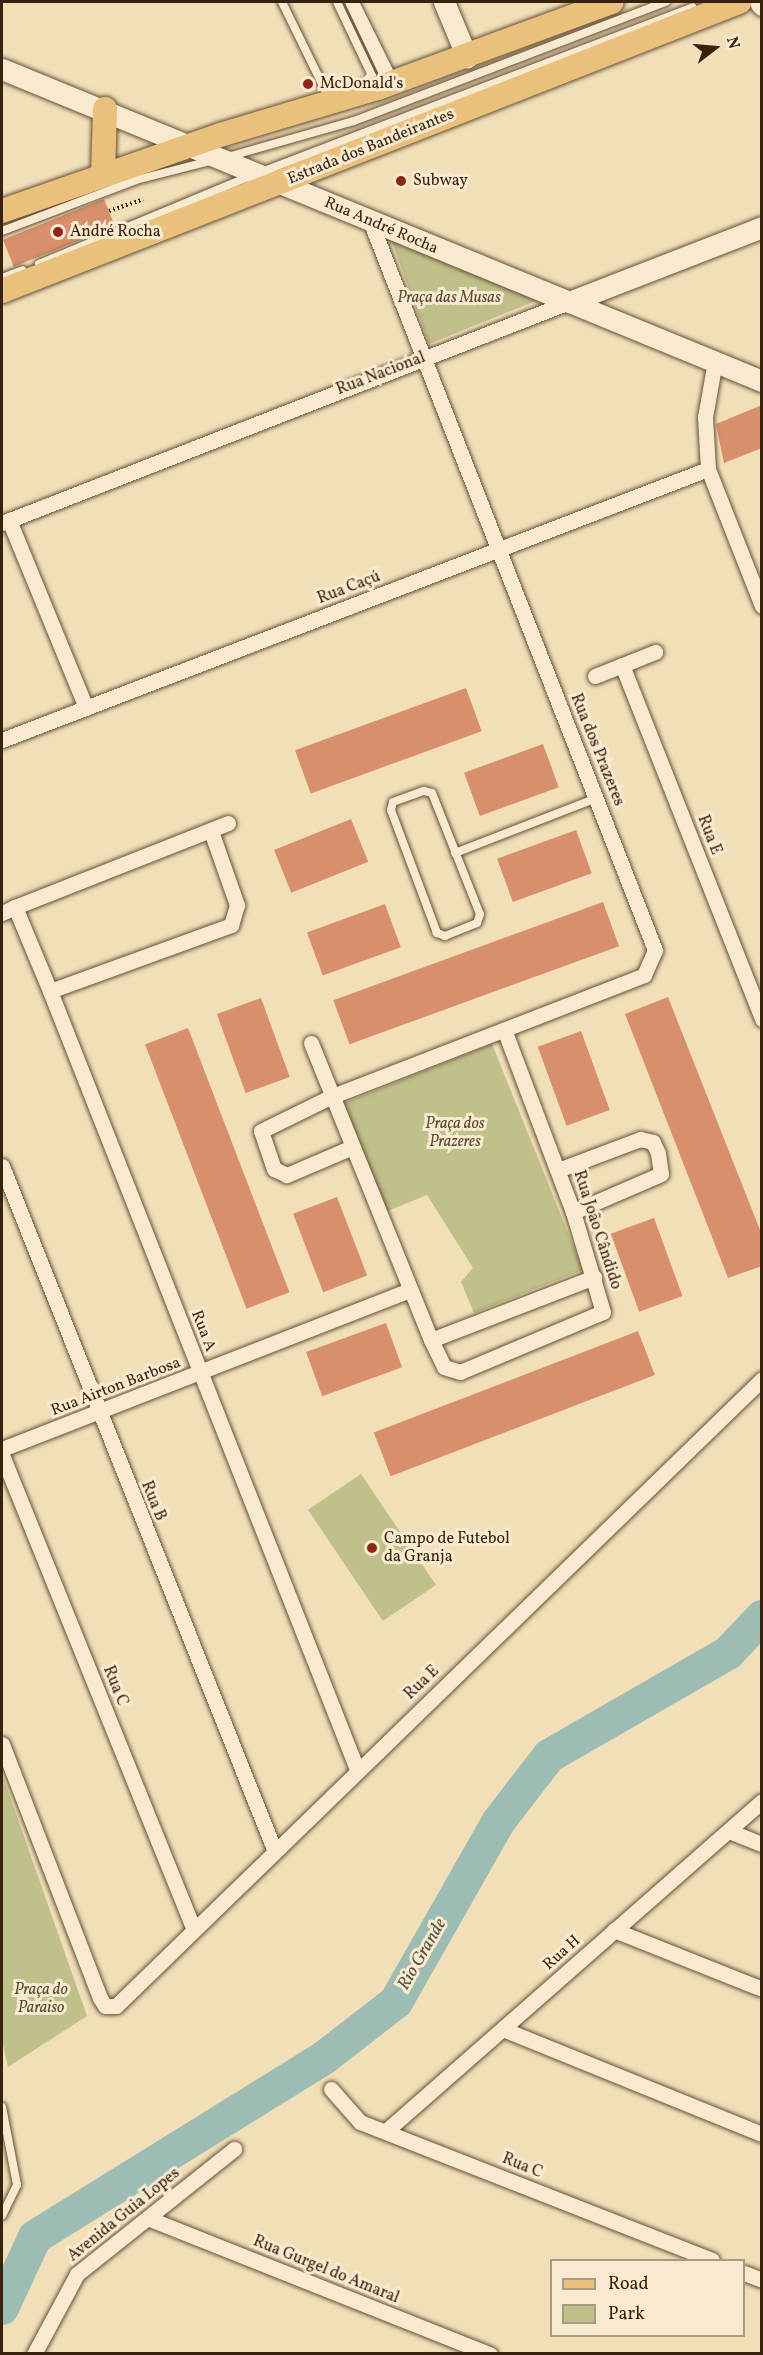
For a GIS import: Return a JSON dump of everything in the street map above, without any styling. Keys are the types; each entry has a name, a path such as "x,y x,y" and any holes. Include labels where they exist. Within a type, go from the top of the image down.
{"main road":[{"path":"444,2 467,57"},
{"path":"2,211 193,144 387,85 612,2"},
{"name":"Estrada dos Bandeirantes","path":"2,291 739,2"},
{"name":"Rua André Rocha","path":"2,69 226,157 371,223 762,381"},
{"path":"103,174 105,109"},
{"name":"Rua Nacional","path":"569,302 762,226"}],"street":[{"name":"Rua dos Prazeres","path":"350,1148 287,1175 274,1169 262,1137 265,1125 330,1097 505,1032 644,975 654,961 653,942 422,358 371,223"},
{"name":"Rua Nacional","path":"5,521 569,302"},
{"path":"715,361 705,417 708,470 762,606"},
{"name":"Rua Caçú","path":"2,740 708,470"},
{"path":"5,521 86,708"},
{"path":"595,676 656,652"},
{"name":"Rua E","path":"622,665 762,1019"},
{"name":"Rua A","path":"228,823 8,910 51,991 357,1769"},
{"path":"51,991 231,924 237,905 211,831"},
{"name":"Rua João Cândido","path":"431,1340 444,1367 460,1372 600,1317 603,1305 558,1170 505,1032"},
{"path":"311,1043 350,1148 431,1340 594,1277"},
{"path":"558,1170 640,1140 653,1142 658,1153 661,1174 573,1212"},
{"name":"Rua B","path":"2,1166 98,1413 274,1849"},
{"name":"Rua Airton Barbosa","path":"2,1449 201,1374 409,1290"},
{"name":"Rua E","path":"2,1744 105,2006 121,2003 274,1849 762,1378"},
{"name":"Rua C","path":"2,1455 194,1930"},
{"name":"Rua H","path":"386,2131 762,1801"},
{"path":"729,1831 762,1844"},
{"path":"614,1930 762,1989"},
{"path":"503,2030 762,2134"},
{"name":"Rua C","path":"332,2089 360,2122 709,2259"},
{"name":"Avenida Guia Lopes","path":"34,2354 76,2274 150,2219 234,2149"},
{"name":"Rua Gurgel do Amaral","path":"150,2219 490,2354"},
{"path":"745,2273 762,2280"}],"lane":[{"path":"282,2 332,103"},
{"path":"337,2 387,85"},
{"path":"349,2 387,85"},
{"path":"356,2 387,85"},
{"path":"2,231 136,180 354,121 666,2"},
{"path":"2,278 260,172 708,2"},
{"path":"432,793 456,853 480,920 441,936 391,810 393,802 432,793"},
{"path":"456,853 597,798"},
{"path":"2,2107 17,2185 2,2216"}],"path":[{"path":"109,211 143,199"}],"green space":[{"name":"Praça das Musas","path":"389,234 538,300 429,344"},
{"name":"Praça dos Prazeres","path":"492,1044 583,1270 474,1313 461,1282 473,1268 427,1195 380,1214 337,1106"},
{"name":"Campo de Futebol da Granja","path":"361,1474 436,1585 383,1621 308,1510"},
{"name":"Praça do Paraiso","path":"2,1774 87,2016 8,2067 2,2040"}],"building":[{"name":"André Rocha","path":"104,199 115,226 14,267 3,240"},
{"path":"762,405 762,448 724,463 716,424"},
{"path":"466,688 482,731 311,793 295,750"},
{"path":"543,744 559,787 480,816 464,773"},
{"path":"351,819 368,862 291,893 274,850"},
{"path":"576,830 592,873 513,902 497,859"},
{"path":"603,902 619,946 349,1044 333,1000"},
{"path":"385,904 401,947 323,976 307,932"},
{"path":"668,997 762,1235 762,1266 728,1278 625,1014"},
{"path":"261,998 290,1077 246,1093 217,1014"},
{"path":"188,1028 289,1292 246,1309 145,1044"},
{"path":"581,1031 610,1110 567,1126 538,1047"},
{"path":"337,1197 367,1275 323,1292 293,1214"},
{"path":"654,1218 682,1296 639,1312 611,1234"},
{"path":"386,1323 402,1367 322,1396 306,1352"},
{"path":"638,1331 655,1375 391,1476 374,1432"}],"waterway":[{"name":"Rio Grande","path":"2,2308 35,2237 325,2057 396,2002 499,1821 549,1756 728,1653 762,1617"}],"place":[{"name":"McDonald's","path":"308,84"},
{"name":"Subway","path":"401,181"},
{"name":"André Rocha","path":"58,232"},
{"name":"Campo de Futebol da Granja","path":"372,1548"}]}
